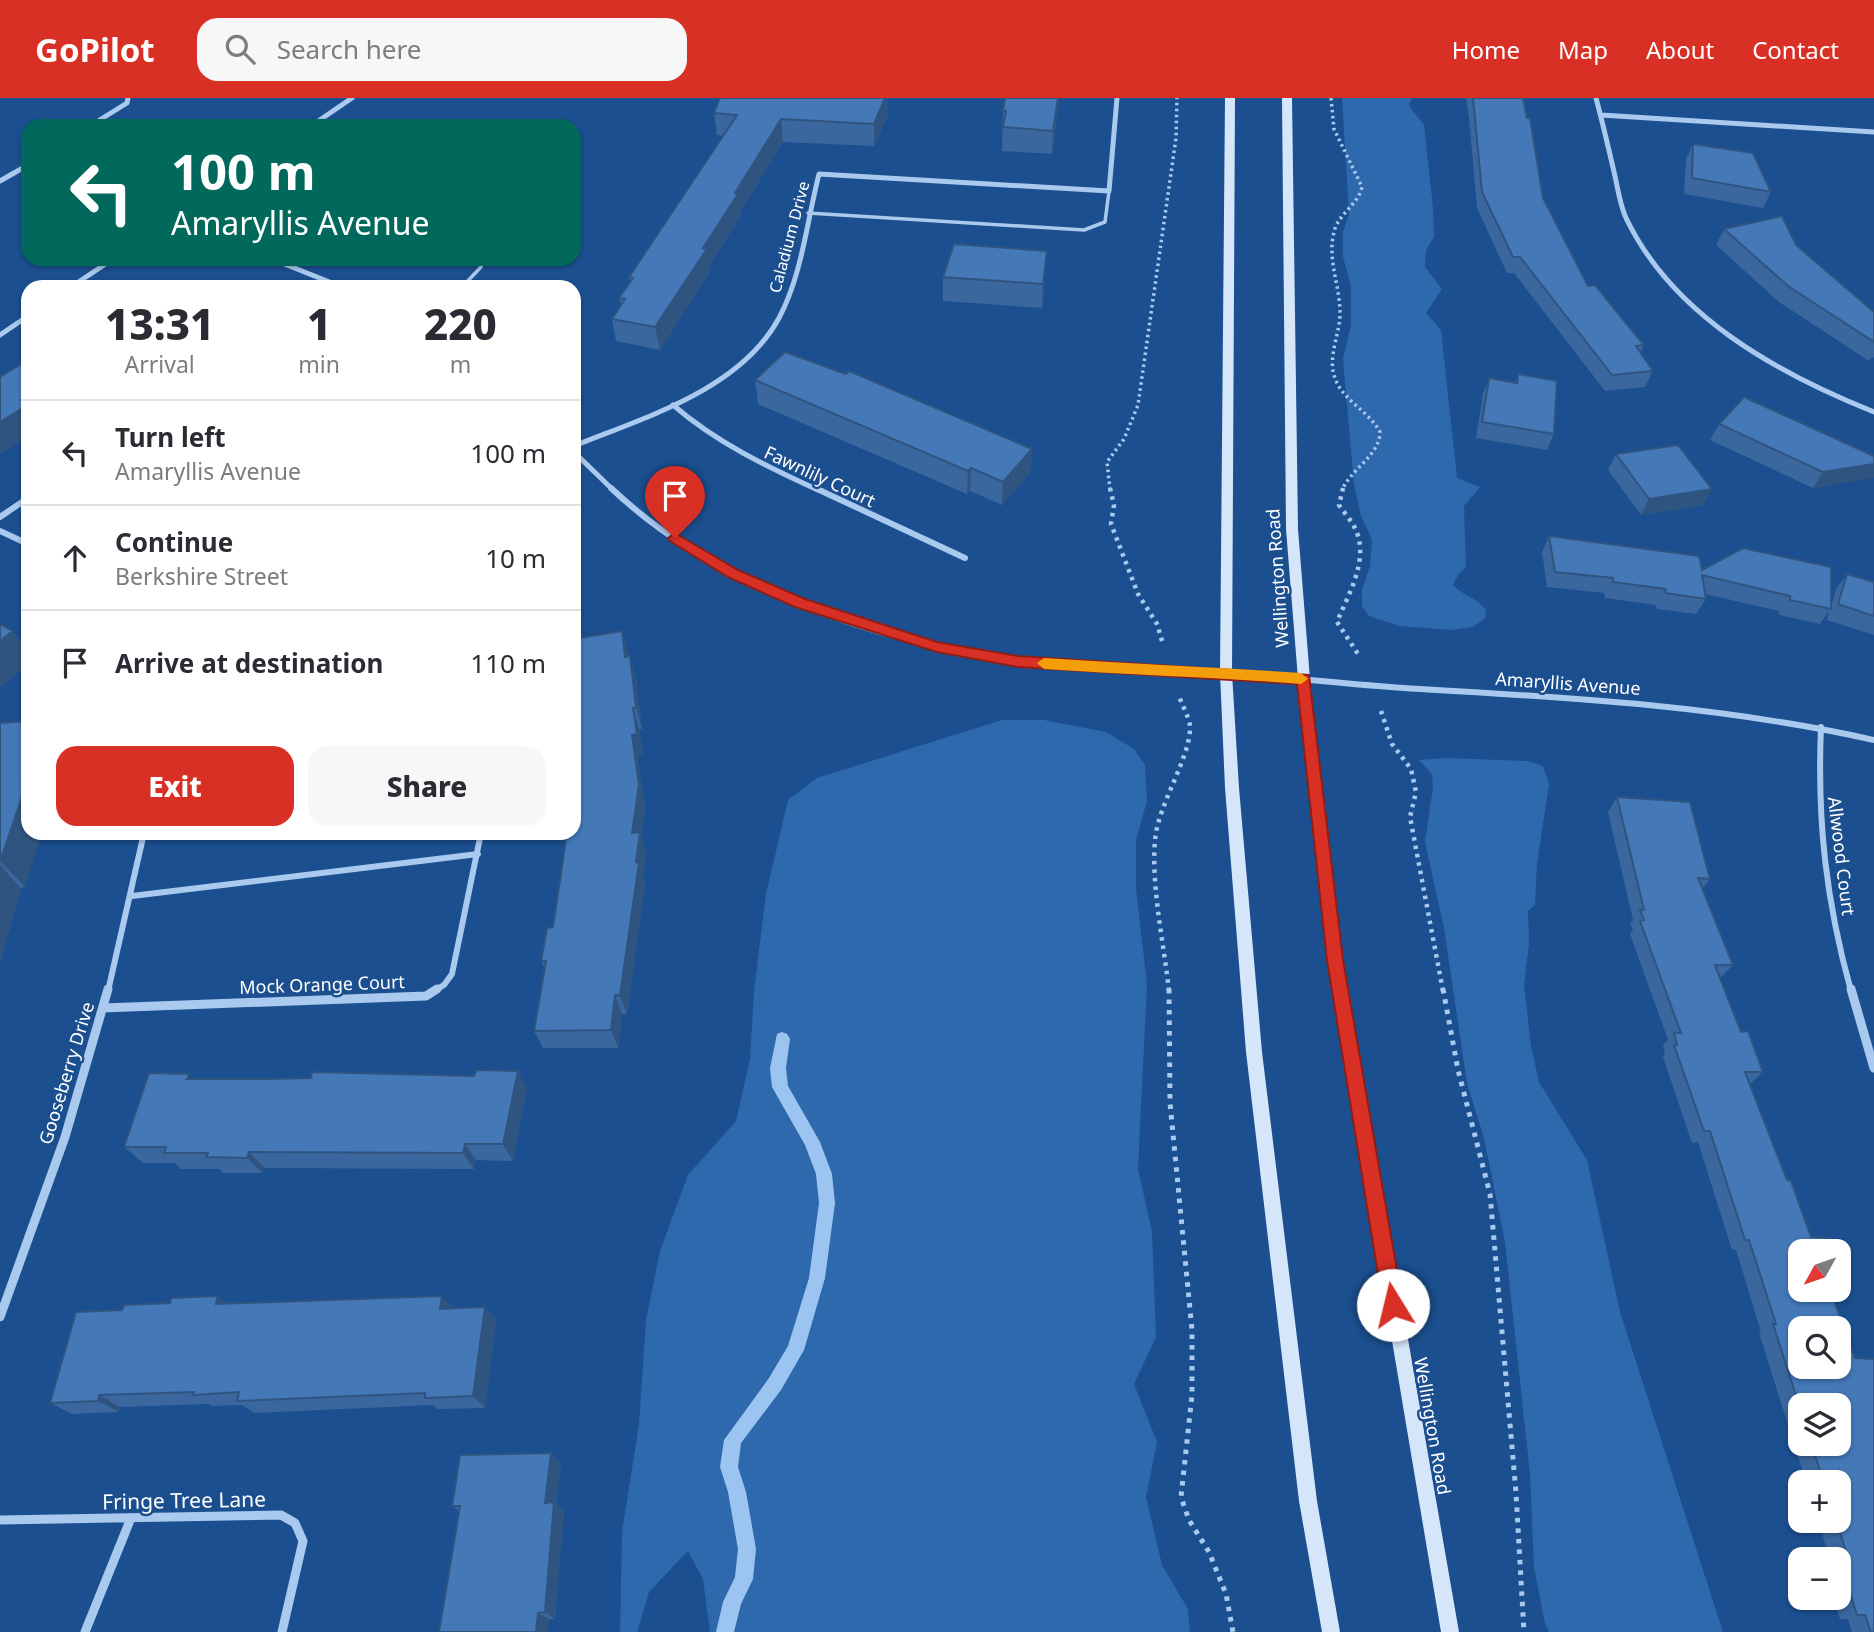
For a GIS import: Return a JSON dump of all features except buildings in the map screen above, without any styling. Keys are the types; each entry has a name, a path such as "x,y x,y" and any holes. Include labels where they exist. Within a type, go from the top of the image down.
{"main road":[{"path":"1230,98 1226,673 1232,788 1254,1052 1308,1501 1331,1632"},
{"name":"Wellington Road","path":"1287,98 1292,529 1304,679 1335,960 1450,1632"}],"street":[{"path":"101,119 127,103 128,98"},
{"path":"321,119 352,98"},
{"path":"1109,191 1117,98"},
{"path":"1597,98 1624,215 1644,251 1664,275 1690,302 1741,344 1800,379 1874,412"},
{"path":"1601,115 1874,132"},
{"path":"0,181 21,169"},
{"name":"Caladium Drive","path":"581,443 673,405 747,358 767,338 778,320 790,289 819,174 1109,191"},
{"path":"82,280 103,266"},
{"path":"290,266 324,280"},
{"path":"0,335 21,321"},
{"name":"Fawnlily Court","path":"673,405 694,423 741,454 965,558"},
{"name":"Amaryllis Avenue","path":"581,459 636,511 687,547 733,573 800,603 937,647 1018,661 1119,669 1169,668 1374,686 1606,699 1724,712 1821,727 1874,740"},
{"path":"0,517 21,503"},
{"path":"0,531 21,541"},
{"name":"Allwood Court","path":"1821,727 1818,790 1824,867 1837,934 1874,1068"},
{"name":"Gooseberry Drive","path":"0,1317 72,1112 103,1008 132,896 143,840"},
{"name":"Mock Orange Court","path":"103,1008 426,996 444,985 452,974 480,840"},
{"path":"132,896 478,854"},
{"name":"Fringe Tree Lane","path":"0,1520 281,1515 295,1523 303,1541 282,1632"},
{"path":"85,1632 131,1518"}],"lane":[{"path":"808,212 1084,230 1105,222 1109,191"},
{"path":"469,280 481,266"}],"path":[{"path":"1177,98 1175,151 1138,405 1124,439 1107,462 1107,477 1114,505 1111,524 1115,540 1128,565 1138,594 1157,624 1169,668 1190,725 1188,742 1162,809 1155,840 1157,889 1171,1004 1170,1103 1192,1330 1192,1395 1181,1497 1189,1520 1209,1552 1226,1594 1233,1632"},
{"path":"1331,98 1334,129 1362,187 1362,193 1338,219 1331,243 1340,309 1334,375 1345,395 1371,418 1381,432 1380,441 1347,476 1340,495 1339,505 1355,528 1362,549 1361,561 1337,622 1370,673 1392,744 1411,769 1416,792 1410,817 1458,1070 1490,1194 1516,1493 1524,1632"}],"shaded area":[{"path":"1342,98 1412,98 1409,106 1424,125 1434,237 1426,250 1425,267 1442,289 1426,313 1441,330 1457,478 1480,487 1464,506 1466,567 1453,585 1486,610 1485,618 1473,627 1451,630 1399,626 1369,616 1362,606 1362,590 1370,566 1372,540 1361,516 1354,485 1343,359 1351,324 1351,286 1343,257 1343,232 1349,214"},
{"path":"1002,720 1044,720 1106,732 1134,749 1145,765 1147,801 1136,840 1136,888 1147,985 1138,1169 1152,1232 1156,1337 1134,1384 1157,1442 1146,1497 1162,1565 1188,1609 1190,1632 710,1632 703,1579 688,1551 649,1592 637,1632 620,1632 622,1532 639,1424 646,1320 660,1251 688,1175 736,1121 750,1059 754,992 766,894 788,800 817,778"},
{"path":"1446,758 1528,761 1543,766 1549,784 1537,863 1535,905 1528,911 1529,944 1524,985 1531,1046 1539,1082 1587,1160 1620,1312 1723,1632 1549,1632 1545,1624 1534,1567 1530,1474 1505,1242 1484,1138 1467,1083 1444,928 1425,842 1433,787 1432,774 1419,760"}],"waterway":[{"path":"725,1632 732,1602 744,1579 747,1549 737,1492 729,1467 733,1440 775,1384 795,1350 817,1278 827,1203 824,1174 812,1142 780,1087 778,1068 782,1039"}],"slow traffic":[{"path":"1044,663 1119,669 1169,668 1301,679"}],"route":[{"path":"675,538 733,573 800,603 937,647 1018,661 1119,669 1169,668 1304,679 1335,960 1393,1305"}]}
